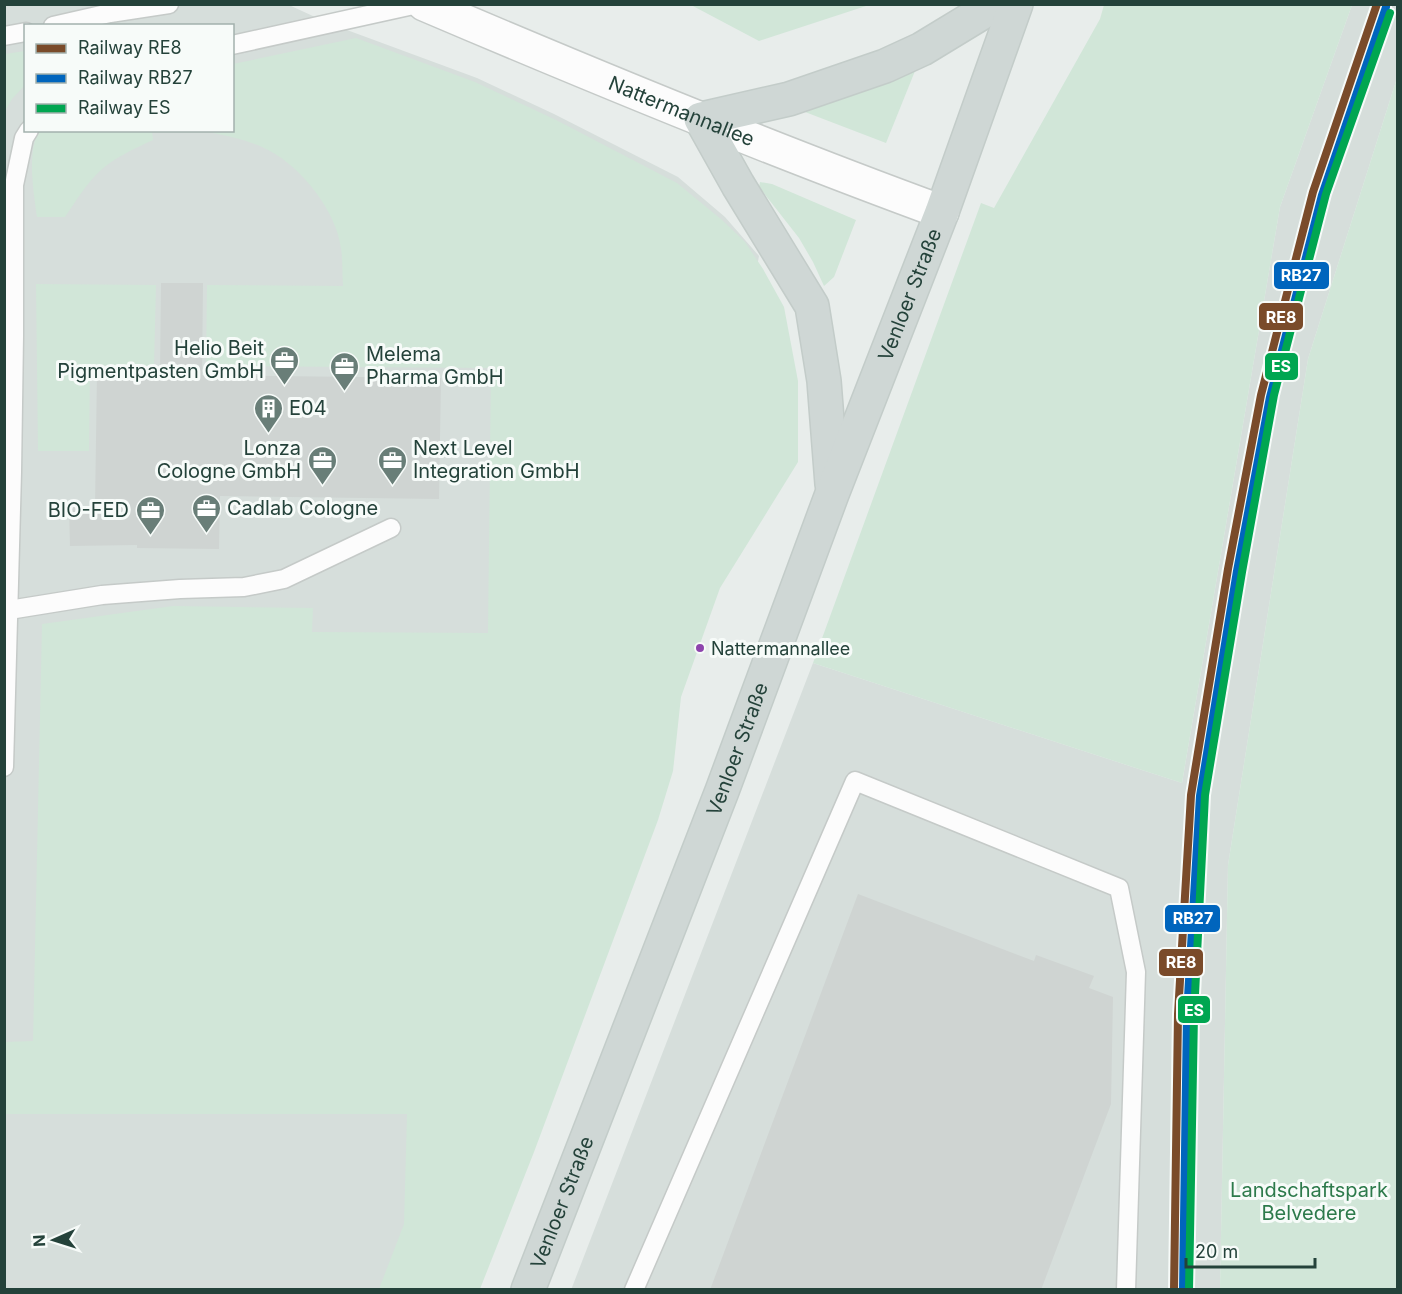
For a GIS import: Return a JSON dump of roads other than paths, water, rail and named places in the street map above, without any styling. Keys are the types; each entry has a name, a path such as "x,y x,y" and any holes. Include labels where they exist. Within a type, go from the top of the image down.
{"main road":[{"path":"832,494 824,381 812,306 738,185 701,119 789,99 885,66 922,49 996,4"},
{"name":"Venloer Straße","path":"528,1290 942,212 1016,4"}],"street":[{"name":"Nattermannallee","path":"424,4 570,67 942,212"}],"lane":[{"path":"60,24 115,9 169,4"},
{"path":"234,45 418,4"},
{"path":"4,36 24,32"},
{"path":"4,767 14,326 9,185 28,132"},
{"path":"9,610 102,595 244,587 284,579 391,528"},
{"path":"634,1290 855,781 1119,888 1136,972 1126,1290"}],"rail line":[{"name":"RE8","path":"1174,1290 1178,1014 1191,795 1228,569 1261,395 1313,192 1377,4"},
{"name":"RB27","path":"1183,1290 1187,1014 1200,796 1237,571 1270,397 1322,195 1386,7"},
{"name":"ES","path":"1189,1290 1194,1014 1205,795 1274,395 1326,194 1390,13"}],"place":[{"name":"Helio Beit Pigmentpasten GmbH","path":"285,386"},
{"name":"Melema Pharma GmbH","path":"345,392"},
{"name":"E04","path":"268,434"},
{"name":"Lonza Cologne GmbH","path":"322,486"},
{"name":"Next Level Integration GmbH","path":"392,486"},
{"name":"Cadlab Cologne","path":"206,534"},
{"name":"BIO-FED","path":"150,536"},
{"name":"Nattermannallee","path":"700,648"}],"park label":[{"name":"Landschaftspark Belvedere","path":"1309,1202"}]}
